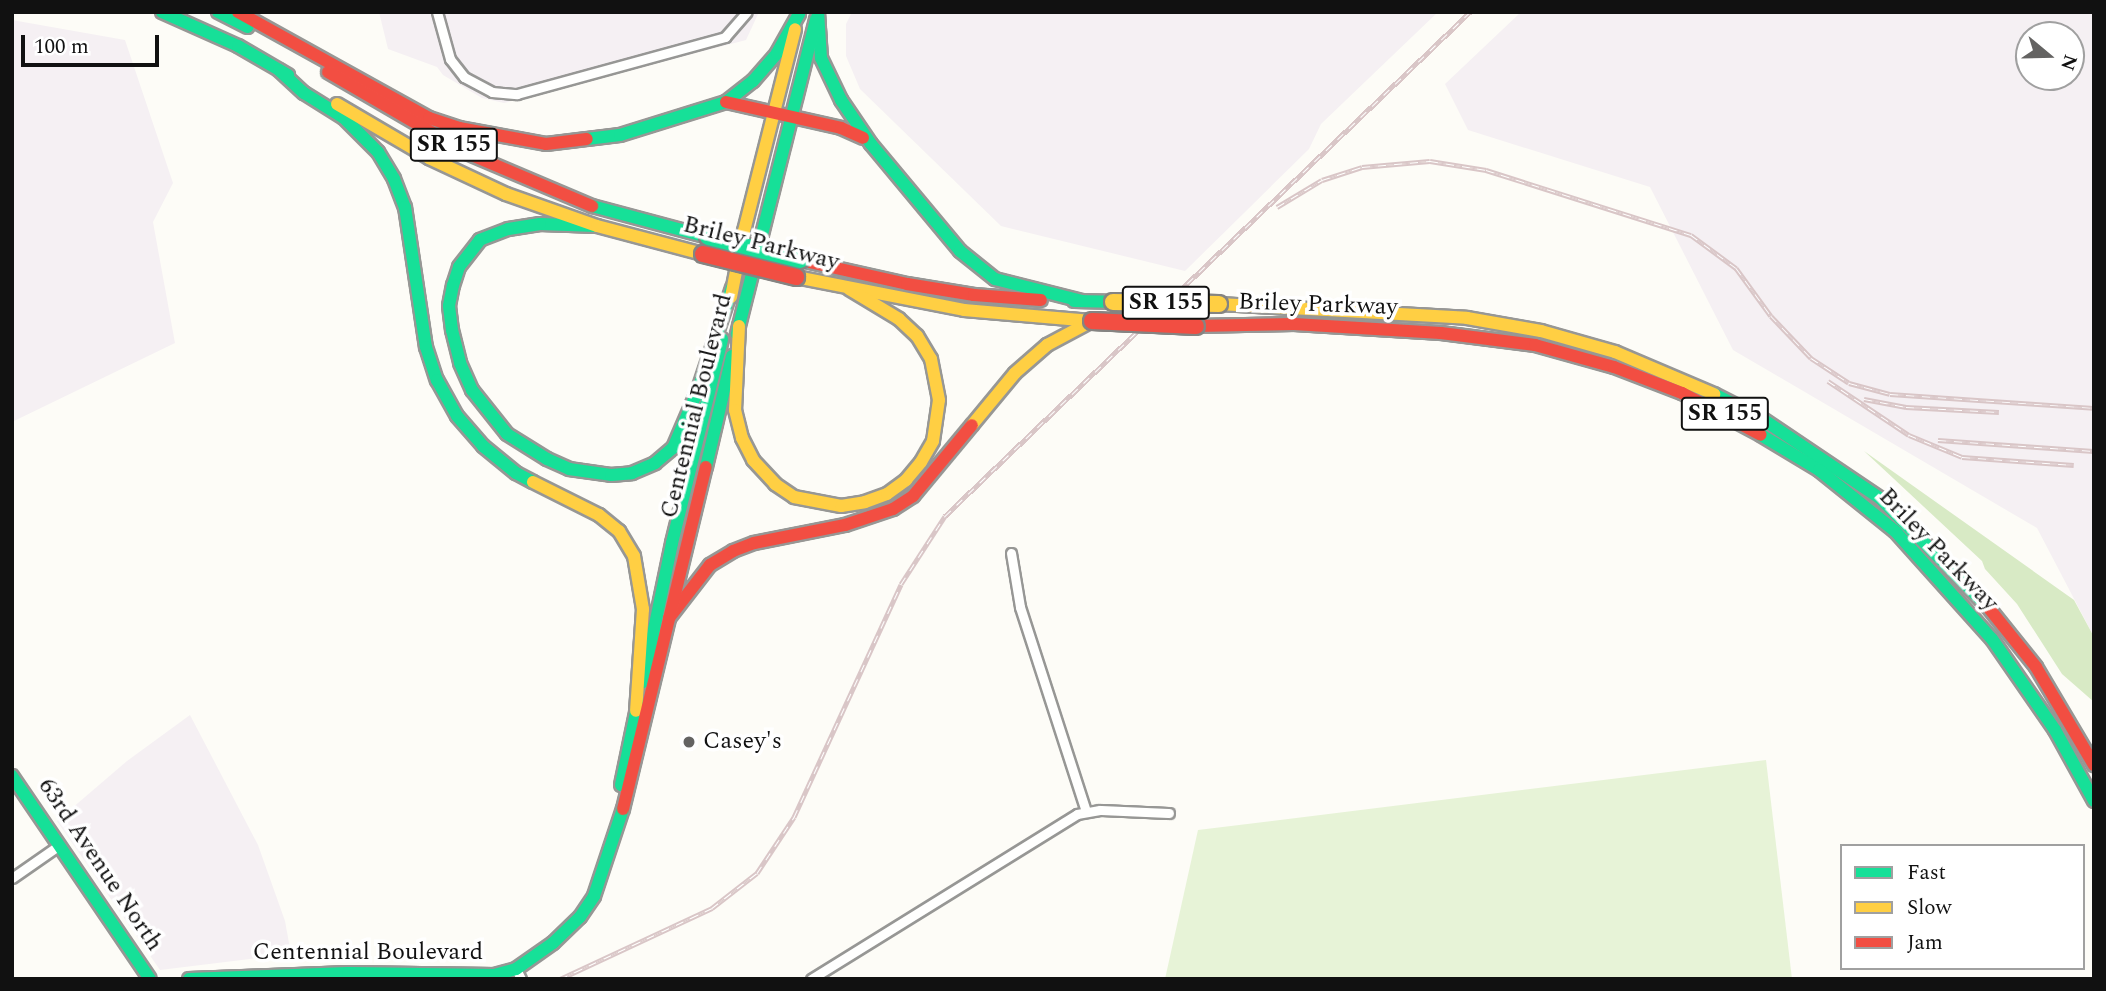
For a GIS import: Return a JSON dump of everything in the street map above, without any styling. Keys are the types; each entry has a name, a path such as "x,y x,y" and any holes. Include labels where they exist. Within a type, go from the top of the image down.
{"main road":[{"name":"Briley Parkway","path":"162,12 238,46 429,158 506,194 597,226 703,254 849,289 964,310 1092,321 1196,326 1307,325 1441,333 1535,345 1682,393 1739,422 1819,470 1895,531 1992,639 2055,730 2094,801"},
{"name":"Briley Parkway","path":"218,12 260,33 467,153 526,180 590,205 800,260 907,284 974,295 1219,304 1467,318 1541,331 1615,352 1672,374 1761,418 1826,458 1881,499 2001,621 2036,667 2094,765"},
{"path":"238,12 429,118 506,139 546,144 620,135 726,102 753,81 777,53 799,13"},
{"path":"818,12 821,58 830,82 871,144 976,266 995,279 1082,301"},
{"name":"Centennial Boulevard","path":"188,979 348,973 481,976 518,974 580,917 594,896 628,791 739,326 818,12"},
{"name":"Centennial Boulevard","path":"620,810 621,781 672,543 799,13"},
{"path":"279,70 304,93 344,118 378,152 394,179 405,207 426,347 437,380 457,416 483,446 516,472 600,515 619,531 634,556 643,609 636,711"},
{"path":"726,102 856,132 871,144"},
{"path":"597,226 540,224 508,229 480,240 459,267 449,306 460,363 472,390 507,434 558,464 590,474 632,473 655,463 673,448 690,412 732,288"},
{"path":"739,326 735,410 742,438 753,460 775,484 794,497 841,506 866,502 887,494 921,462 933,442 939,400 930,359 917,335 899,319 849,289"},
{"path":"668,618 710,565 733,551 754,543 845,526 894,509 921,486 1015,373 1047,345 1092,321"},
{"name":"63rd Avenue North","path":"12,776 150,979"}],"street":[{"path":"437,12 450,59 464,77 492,92 517,94 725,37 747,12"},
{"path":"1011,553 1020,607 1086,811"},
{"path":"811,979 1064,821 1086,811 1169,813"},
{"path":"12,878 58,846"}],"shaded area":[{"path":"379,12 759,12 746,40 504,103 482,98 443,75 437,67 388,49"},
{"path":"852,12 1438,12 1321,124 1309,149 1185,271 1001,226 860,89 846,56 846,24"},
{"path":"1521,12 2094,12 2094,637 2037,528 1733,350 1650,187 1468,130 1445,84"},
{"path":"12,20 125,40 173,183 153,222 175,343 14,421"},
{"path":"190,715 258,845 285,921 291,954 160,970 57,821 127,761"}],"green space":[{"path":"1864,451 2074,600 2094,637 2094,702 2062,674 2017,604 1985,569 1982,561"},
{"path":"1766,760 1792,979 1165,979 1198,830"}],"railway":[{"path":"560,979 712,908 757,873 794,817 901,584 945,516 1470,12"},
{"path":"1277,207 1322,180 1362,167 1430,161 1486,170 1691,235 1736,268 1771,316 1811,358 1849,383 1890,394 2094,408"},
{"path":"1828,381 1909,435 1962,457 2074,465"},
{"path":"1864,399 1906,407 1999,412"},
{"path":"1938,440 2094,451"}],"traffic: fast":[{"path":"162,12 238,46 288,75"},
{"path":"218,12 247,27"},
{"path":"818,12 821,58 841,100 871,144 960,251 995,279 1082,301"},
{"path":"587,139 620,135 726,102 753,81 777,53 799,14"},
{"path":"737,334 816,19"},
{"path":"279,70 304,93 344,118 378,152 394,179 405,207 426,347 437,380 457,416 483,446 516,473 533,482"},
{"path":"592,206 708,237"},
{"path":"597,226 540,224 508,229 480,240 459,267 453,285 449,306 452,330 460,363 472,390 507,434 547,459 569,469 611,475 632,473 655,463 673,448 698,390 732,288"},
{"path":"708,237 800,260"},
{"path":"1074,301 1113,302"},
{"path":"643,682 672,543 722,339"},
{"path":"706,467 732,356"},
{"path":"1714,394 1761,418 1881,499 1988,607"},
{"path":"1761,435 1819,470 1895,531 1992,639 2055,730 2094,801"},
{"path":"621,785 638,703"},
{"path":"12,776 150,979"},
{"path":"189,979 348,973 494,975 516,969 553,943 580,917 594,896 623,809"}],"traffic: slow":[{"path":"731,297 744,231 795,29"},
{"path":"337,104 429,158 506,194 597,226 703,254"},
{"path":"796,277 964,310 1092,321"},
{"path":"739,326 735,410 742,438 753,460 775,484 794,497 841,506 865,502 887,494 906,480 921,462 933,441 939,400 931,359 917,336 899,319 849,289"},
{"path":"1113,302 1219,304"},
{"path":"1219,304 1467,318 1541,331 1615,352 1714,394"},
{"path":"972,425 1015,373 1047,345 1092,321"},
{"path":"533,482 599,515 619,531 634,556 643,609 636,711"}],"traffic: jam":[{"path":"238,12 429,118 459,128 546,144 587,139"},
{"path":"328,72 467,153 592,206"},
{"path":"726,102 841,128 863,138"},
{"path":"703,254 796,277"},
{"path":"800,260 907,284 974,295 1041,300"},
{"path":"1092,321 1196,326"},
{"path":"1196,326 1294,324 1441,333 1535,345 1614,367 1682,393 1761,435"},
{"path":"669,618 710,565 733,551 754,543 845,525 893,509 913,496 972,425"},
{"path":"623,809 706,467"},
{"path":"1988,607 2036,667 2094,765"}],"place":[{"name":"Casey's","path":"689,742"}]}
